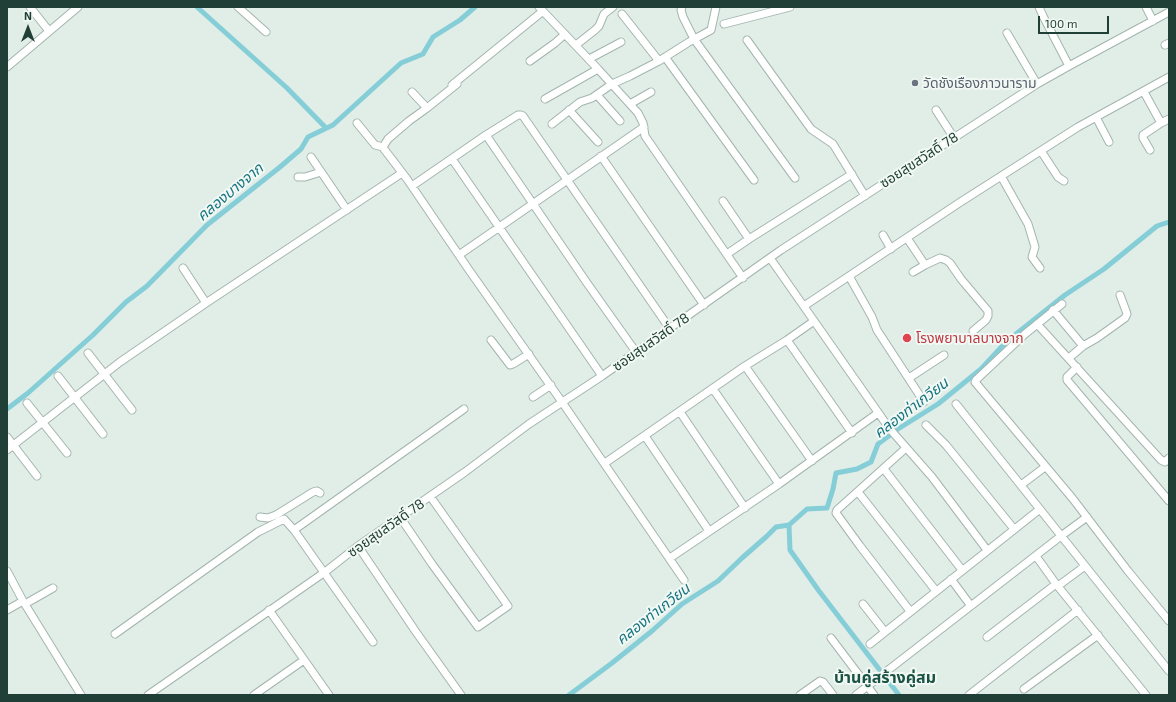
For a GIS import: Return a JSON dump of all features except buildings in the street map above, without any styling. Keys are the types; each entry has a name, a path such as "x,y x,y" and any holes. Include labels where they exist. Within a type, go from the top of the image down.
{"street":[{"path":"30,7 49,31"},
{"path":"7,67 78,7"},
{"path":"238,7 266,32"},
{"path":"576,45 599,26 603,16 603,7"},
{"path":"603,16 613,7"},
{"path":"682,7 681,10 694,39 795,178"},
{"path":"552,124 580,102 590,99 612,84 662,59 711,30 716,7"},
{"path":"724,24 790,7"},
{"path":"1039,7 1069,66"},
{"path":"1146,7 1153,21"},
{"path":"435,99 500,45 540,8 630,104 642,120 645,136 743,278"},
{"name":"ซอยสุขสวัสดิ์ 78","path":"148,695 465,472 529,424 602,376 770,258 1037,84 1169,12"},
{"path":"622,14 662,59 754,180"},
{"path":"530,62 565,34"},
{"path":"1007,34 1037,84"},
{"path":"747,40 811,128 833,144 865,196"},
{"path":"589,60 621,42"},
{"path":"545,99 598,69"},
{"path":"804,306 1078,127 1169,78"},
{"path":"383,147 388,139 409,121 457,84"},
{"path":"412,92 427,108"},
{"path":"630,104 651,92"},
{"path":"1144,92 1161,123"},
{"path":"597,95 620,121"},
{"path":"569,110 598,142"},
{"path":"936,110 954,138"},
{"path":"412,186 452,160 486,135 518,115 523,116 670,329"},
{"path":"1096,117 1109,142"},
{"path":"1150,150 1143,138 1143,135 1169,119"},
{"path":"357,122 375,145 383,147 412,186 551,385 684,580"},
{"path":"459,254 644,127"},
{"path":"486,135 636,352"},
{"path":"1041,151 1058,177 1064,181"},
{"path":"601,156 704,305"},
{"path":"311,157 347,210"},
{"path":"452,160 602,376"},
{"path":"298,177 305,177 321,172"},
{"path":"10,447 122,361 206,303 402,173"},
{"path":"726,254 852,174"},
{"path":"1001,176 1028,224 1035,247 1032,257 1040,268"},
{"path":"723,201 749,239"},
{"path":"882,235 891,249"},
{"path":"907,238 925,265"},
{"path":"770,258 889,428 932,477 987,550"},
{"path":"913,272 940,258 950,263 961,279 988,311 986,320 973,331"},
{"path":"183,268 206,303"},
{"path":"849,276 869,310 877,330 924,402"},
{"path":"1069,358 1083,346 1125,318 1127,314 1120,295"},
{"path":"1062,304 1037,324 976,380 976,382 1087,517 1123,566 1169,620"},
{"path":"1053,310 1083,346"},
{"path":"605,464 745,366 814,321"},
{"path":"1037,324 1161,460 1165,462 1169,458"},
{"path":"491,340 510,365 529,354"},
{"path":"787,340 852,433"},
{"path":"88,353 132,410"},
{"path":"909,378 944,355"},
{"path":"745,366 812,461"},
{"path":"1077,367 1067,377 1067,380 1169,500"},
{"path":"58,376 103,434"},
{"path":"533,397 551,385"},
{"path":"713,389 779,484"},
{"path":"27,403 67,453"},
{"path":"956,404 1169,671"},
{"path":"294,530 464,409"},
{"path":"680,412 745,508"},
{"path":"670,558 745,508 878,413"},
{"path":"926,426 946,445 1014,529"},
{"path":"645,436 709,531"},
{"path":"7,437 10,447 37,476"},
{"path":"906,448 837,510 836,514 910,611"},
{"path":"1021,485 1045,467"},
{"path":"884,469 962,570"},
{"path":"114,634 283,515 313,492 318,491 320,493"},
{"path":"858,492 936,591"},
{"path":"400,517 478,627 508,606 430,496"},
{"path":"870,644 1040,509"},
{"path":"283,515 373,642"},
{"path":"260,517 283,515"},
{"path":"856,695 1087,517"},
{"path":"358,546 461,695"},
{"path":"1036,556 1057,585 1146,695"},
{"path":"987,637 1085,566"},
{"path":"7,571 24,602 81,695"},
{"path":"951,579 971,606"},
{"path":"7,610 53,588"},
{"path":"863,604 885,632"},
{"path":"269,610 329,695"},
{"path":"969,695 1078,610"},
{"path":"1024,689 1098,635"},
{"path":"831,638 874,695"},
{"path":"254,695 304,660"},
{"path":"800,695 820,681 823,682 833,695"}],"waterway":[{"path":"197,7 287,88 326,128"},
{"name":"คลองบางจาก","path":"7,409 28,393 93,335 126,302 147,286 207,225 301,149 308,137 333,125 401,63 423,54 433,37 460,20 475,7"},
{"name":"คลองท่าเกวียน","path":"569,695 652,631 682,604 718,581 776,527 789,525 807,509 827,508 836,473 857,469 871,462 878,444 898,429 938,404 981,369 1006,342 1065,295 1104,269 1157,226 1169,222"},
{"path":"789,525 790,550 819,591 899,695"}],"place":[{"name":"วัดชังเรืองภาวนาราม","path":"915,83"},
{"name":"โรงพยาบาลบางจาก","path":"907,338"}],"district":[{"name":"บ้านคู่สร้างคู่สม","path":"885,678"}]}
